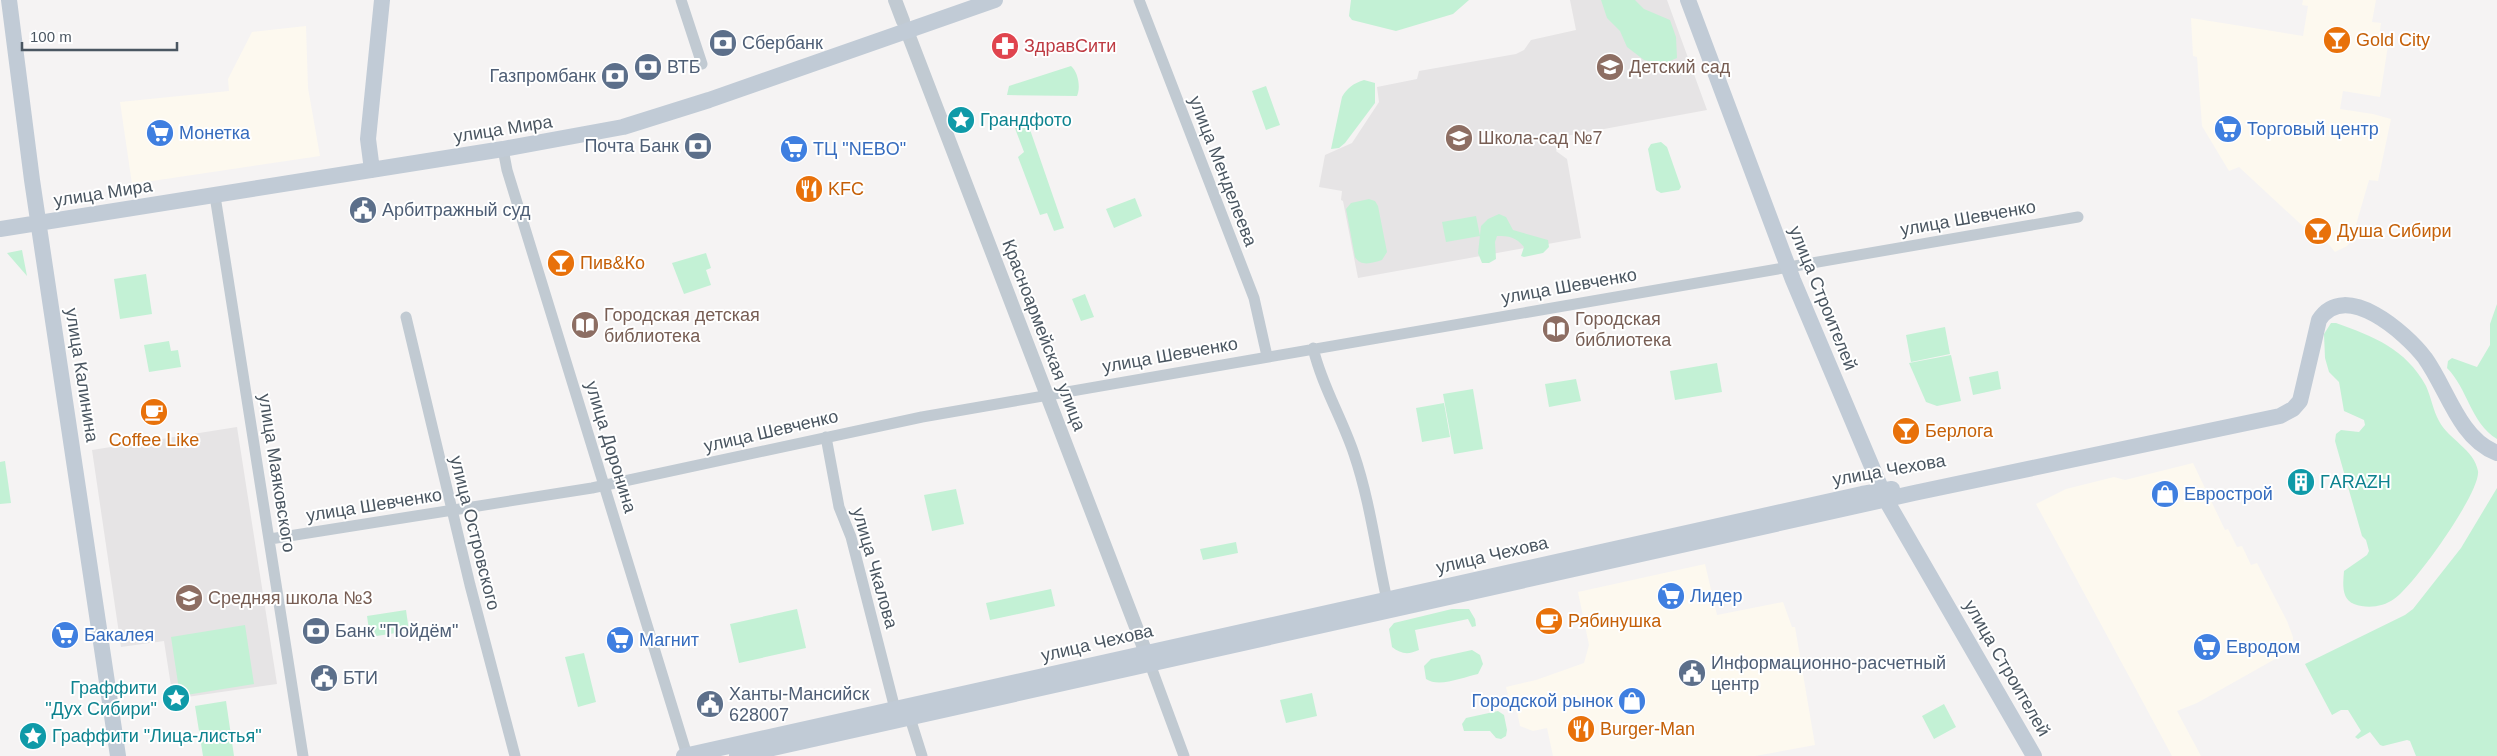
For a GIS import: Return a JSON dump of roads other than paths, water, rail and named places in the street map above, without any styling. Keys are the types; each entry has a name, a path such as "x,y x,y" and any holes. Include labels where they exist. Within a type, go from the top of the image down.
{"main road":[{"name":"улица Калинина","path":"9,0 38,219 118,756"},
{"path":"377,164 368,139 382,0"},
{"path":"377,164 393,0"},
{"name":"улица Мира","path":"905,26 964,0"},
{"name":"улица Мира","path":"0,229 38,219 623,126 905,26 995,0"},
{"name":"улица Строителей","path":"1688,0 1793,266 1889,494 1945,599 2034,756"},
{"name":"улица Строителей","path":"1699,0 1793,266"},
{"name":"улица Мира","path":"0,220 38,219"},
{"name":"улица Чехова","path":"686,756 895,709 1148,658 1889,494 2229,424 2284,408 2296,399 2303,389 2317,325 2322,315 2340,306 2360,308 2383,320 2410,341 2425,358 2464,426 2484,446 2497,453"},
{"name":"улица Чехова","path":"737,756 910,718 1148,658"},
{"path":"895,709 910,718"}],"street":[{"path":"681,0 702,64"},
{"name":"Красноармейская улица","path":"895,0 1184,756"},
{"name":"улица Менделеева","path":"1139,0 1254,298 1267,356"},
{"name":"улица Доронина","path":"502,144 510,178 686,756"},
{"name":"улица Маяковского","path":"214,191 303,756"},
{"name":"улица Шевченко","path":"270,539 605,485 826,437 1046,395 2078,217"},
{"name":"улица Островского","path":"406,317 452,511 515,756"},
{"path":"1313,348 1320,377 1345,428 1358,466 1388,605"},
{"name":"улица Чкалова","path":"826,437 839,507 851,537 895,709"},
{"path":"910,718 922,756"}],"place":[{"name":"Gold City","path":"2337,40"},
{"name":"Сбербанк","path":"723,43"},
{"name":"ЗдравСити","path":"1005,46"},
{"name":"ВТБ","path":"648,67"},
{"name":"Детский сад","path":"1610,67"},
{"name":"Газпромбанк","path":"615,76"},
{"name":"Грандфото","path":"961,120"},
{"name":"Торговый центр","path":"2228,129"},
{"name":"Монетка","path":"160,133"},
{"name":"Школа-сад №7","path":"1459,138"},
{"name":"Почта Банк","path":"698,146"},
{"name":"ТЦ \"NEBO\"","path":"794,149"},
{"name":"KFC","path":"809,189"},
{"name":"Арбитражный суд","path":"363,210"},
{"name":"Душа Сибири","path":"2318,231"},
{"name":"Пив&Ко","path":"561,263"},
{"name":"Городская детская библиотека","path":"585,325"},
{"name":"Городская библиотека","path":"1556,329"},
{"name":"Coffee Like","path":"154,412"},
{"name":"Берлога","path":"1906,431"},
{"name":"ГARAZH","path":"2301,482"},
{"name":"Еврострой","path":"2165,494"},
{"name":"Лидер","path":"1671,596"},
{"name":"Средняя школа №3","path":"189,598"},
{"name":"Рябинушка","path":"1549,621"},
{"name":"Банк \"Пойдём\"","path":"316,631"},
{"name":"Бакалея","path":"65,635"},
{"name":"Магнит","path":"620,640"},
{"name":"Евродом","path":"2207,647"},
{"name":"Информационно-расчетный центр","path":"1692,673"},
{"name":"БТИ","path":"324,678"},
{"name":"Граффити \"Дух Сибири\"","path":"176,698"},
{"name":"Городской рынок","path":"1632,701"},
{"name":"Ханты-Мансийск 628007","path":"710,704"},
{"name":"Burger-Man","path":"1581,729"},
{"name":"Граффити \"Лица-листья\"","path":"33,736"}]}
